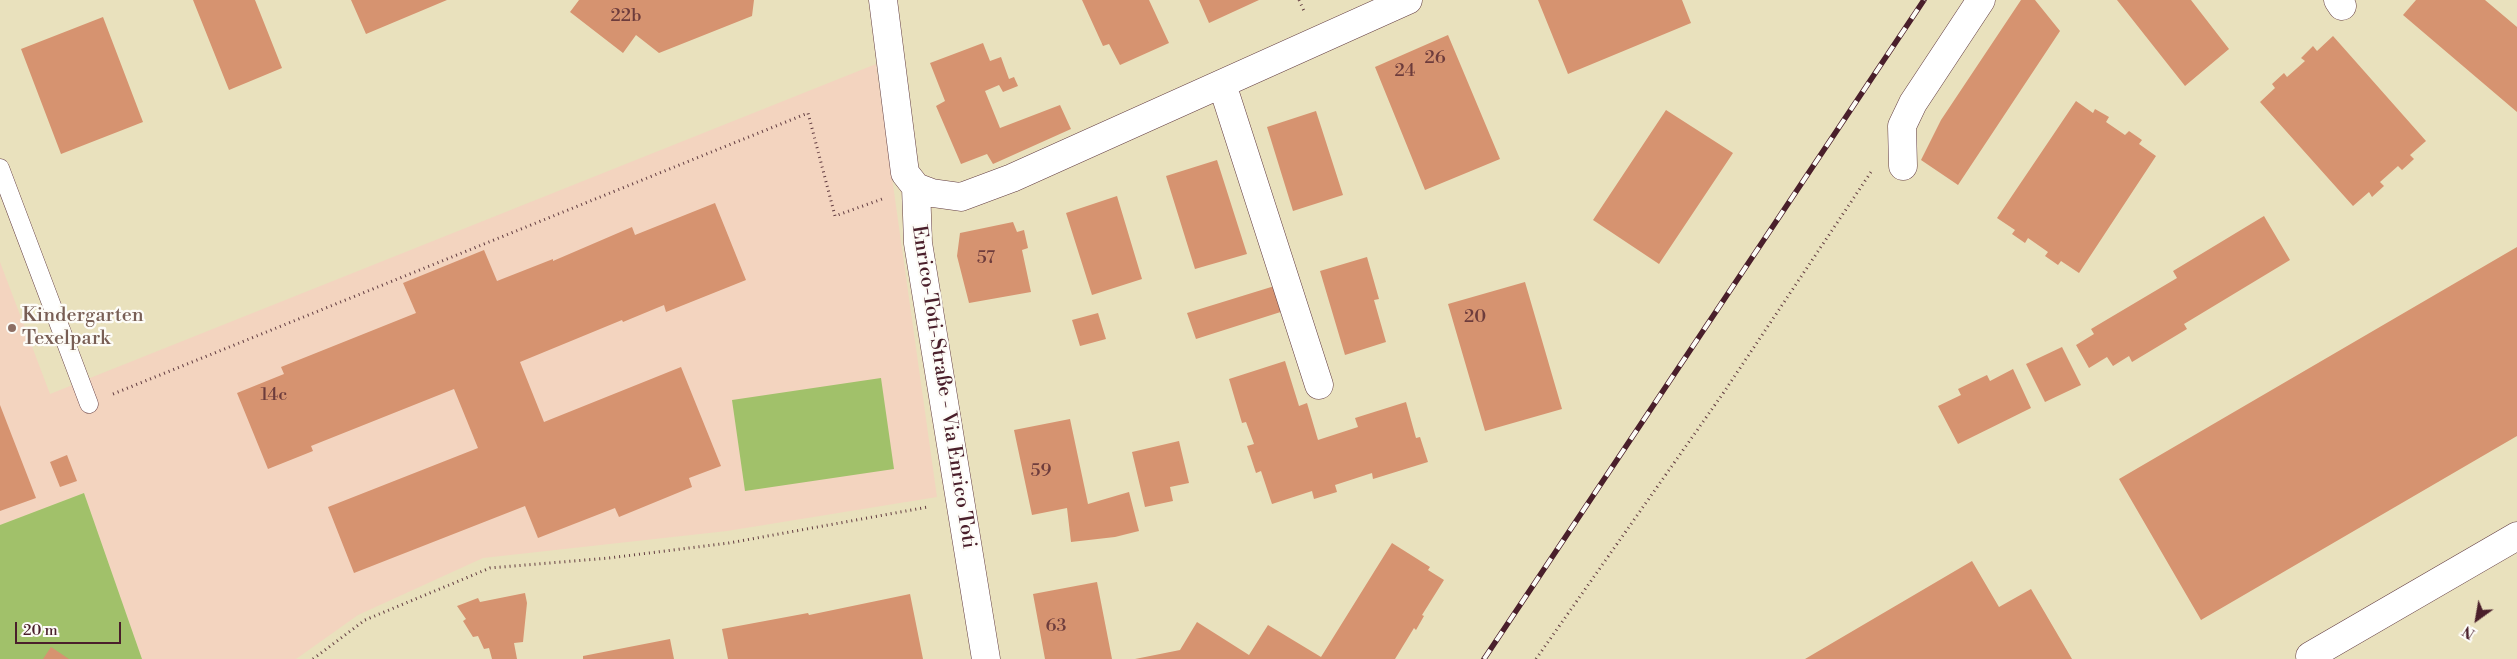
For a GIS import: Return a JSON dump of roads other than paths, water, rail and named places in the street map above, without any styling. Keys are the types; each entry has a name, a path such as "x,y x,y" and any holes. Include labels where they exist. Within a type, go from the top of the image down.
{"street":[{"path":"883,0 904,173 916,186 932,193 961,197 1012,178 1408,0"},
{"path":"1903,166 1902,126 1912,103 1981,0"},
{"path":"1222,84 1319,385"},
{"name":"Enrico-Toti-Straße - Via Enrico Toti","path":"916,186 918,243 986,659"},
{"path":"2311,659 2310,656 2517,536"}],"lane":[{"path":"0,168 88,404"}],"railway":[{"path":"1484,659 1924,0"}],"place":[{"name":"Kindergarten Texelpark","path":"12,328"}]}
